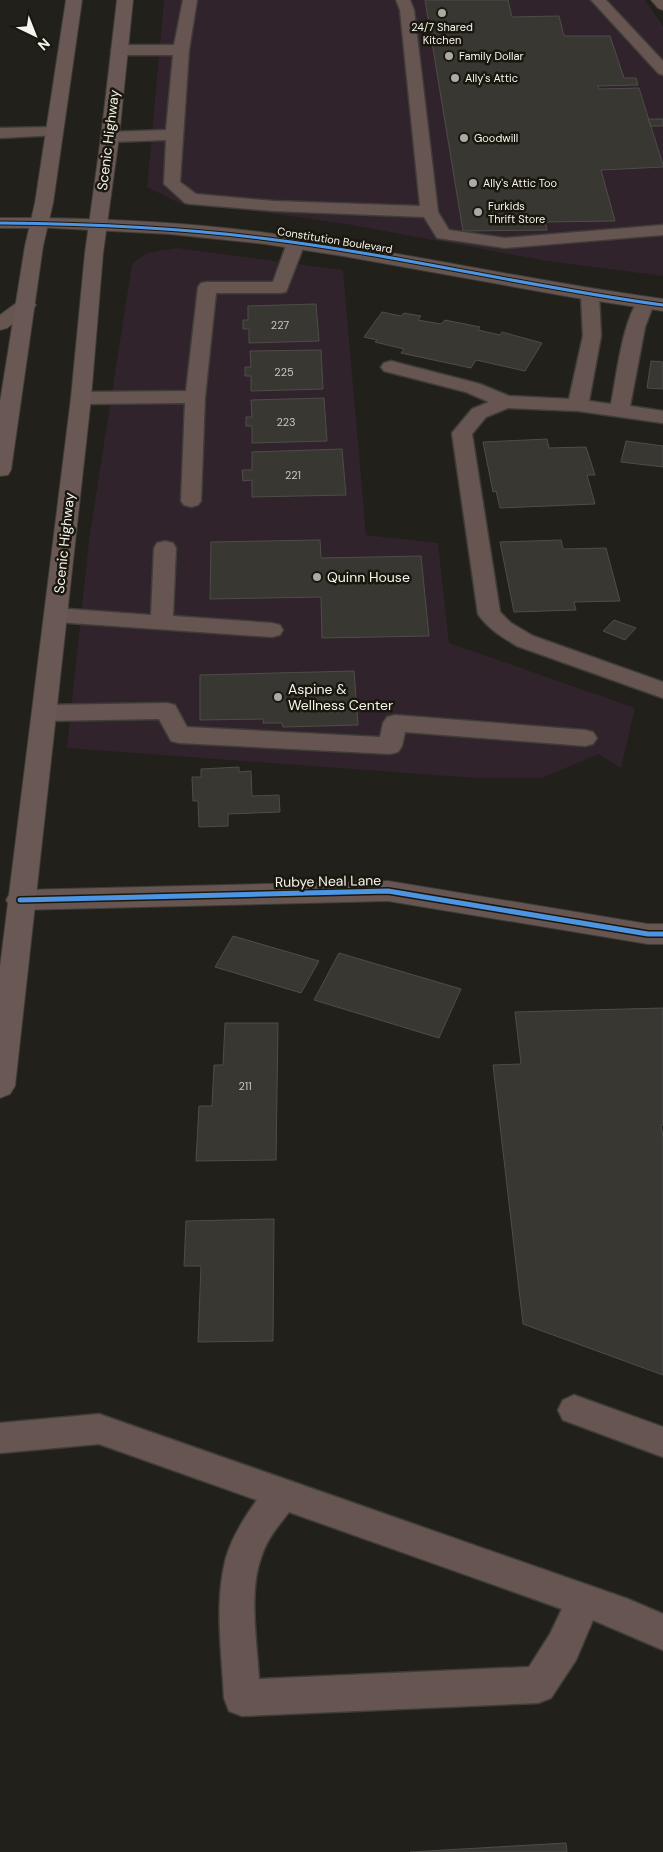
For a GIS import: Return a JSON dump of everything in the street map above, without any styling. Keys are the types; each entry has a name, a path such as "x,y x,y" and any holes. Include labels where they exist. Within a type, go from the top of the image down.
{"highway":[{"path":"0,470 6,396 26,305 74,0"},
{"name":"Scenic Highway","path":"0,1086 10,900 45,713 81,398 97,224 110,137 125,0"}],"street":[{"path":"659,0 663,5"},
{"name":"Constitution Boulevard","path":"0,223 97,224 221,233 296,243 590,295 654,304"},
{"path":"0,324 26,305"},
{"name":"Rubye Neal Lane","path":"10,900 388,891 648,934 663,934"}],"lane":[{"path":"190,0 181,50 172,184 192,198 274,206 429,212"},
{"path":"404,0 407,10 429,212 443,234 505,244 663,230"},
{"path":"598,0 663,70"},
{"path":"119,50 181,50"},
{"path":"0,133 53,132"},
{"path":"110,137 174,135"},
{"path":"191,501 195,397 207,287 280,288 296,243"},
{"path":"578,405 592,336 590,295"},
{"path":"619,412 636,327 654,304"},
{"path":"392,367 473,388 506,402 578,405 663,417"},
{"path":"81,398 195,397"},
{"path":"506,402 478,413 462,433 489,614 504,628 525,641 663,690"},
{"path":"162,622 165,548"},
{"path":"56,615 272,630"},
{"path":"45,713 167,710 179,735 390,746 395,723 585,738"},
{"path":"574,1410 663,1442"},
{"path":"0,1438 100,1429 616,1611 663,1632"},
{"path":"282,1493 254,1536 243,1558 238,1593 242,1698 538,1686 563,1647 584,1600"}],"shaded area":[{"path":"164,0 645,0 663,26 663,276 547,261 346,224 246,210 181,204 147,187"},
{"path":"177,248 343,270 366,535 438,543 449,643 635,708 621,768 598,754 542,778 475,778 67,748 89,540 132,264 147,253"}],"building":[{"path":"425,0 508,0 512,17 559,16 564,36 610,36 624,78 636,78 638,85 598,86 599,89 639,88 663,165 663,167 601,170 615,221 545,222 547,230 463,231"},
{"path":"648,119 663,119 663,126 651,126"},
{"path":"316,304 319,341 249,343 249,329 243,329 243,320 248,320 248,306"},
{"path":"382,312 401,316 404,313 421,316 418,320 441,324 445,320 480,327 478,330 500,335 502,332 542,343 525,371 476,360 471,368 401,353 404,349 375,342 377,340 364,337"},
{"path":"321,350 323,389 251,391 251,376 245,376 245,367 251,367 250,351"},
{"path":"651,361 663,362 663,389 647,388"},
{"path":"324,398 327,441 252,443 252,426 246,426 246,417 252,417 251,400"},
{"path":"547,439 549,448 586,447 595,475 587,475 595,504 500,508 496,491 493,492 483,442"},
{"path":"626,441 663,446 663,467 621,462"},
{"path":"342,449 346,495 252,497 252,480 243,481 242,470 252,470 252,452"},
{"name":"Quinn House","path":"320,540 321,558 421,556 429,636 322,638 321,597 210,599 211,542"},
{"path":"561,540 563,549 606,548 620,601 574,602 576,610 514,612 500,542"},
{"path":"614,620 636,628 625,640 603,631"},
{"name":"Aspine & Wellness Center","path":"354,671 358,725 283,727 282,723 263,723 264,719 200,720 200,675"},
{"path":"239,767 239,772 251,771 252,796 279,795 280,812 228,814 228,826 199,827 198,801 193,801 192,777 201,777 201,769"},
{"path":"233,936 319,961 301,993 215,967"},
{"path":"339,953 461,989 439,1038 314,1000"},
{"path":"663,1008 663,1125 661,1125 663,1137 663,1375 523,1324 493,1065 521,1064 515,1012"},
{"path":"225,1023 278,1023 276,1160 196,1161 199,1106 212,1106 214,1065 223,1065"},
{"path":"274,1219 273,1341 198,1342 201,1266 184,1266 186,1221"},
{"path":"566,1843 567,1852 410,1852"}],"cycle path":[{"path":"0,223 75,224 187,230 261,238 571,292 663,305"},
{"path":"20,900 388,891 648,934 663,934"}],"place":[{"name":"24/7 Shared Kitchen","path":"442,13"},
{"name":"Family Dollar","path":"449,56"},
{"name":"Ally's Attic","path":"455,78"},
{"name":"Goodwill","path":"464,138"},
{"name":"Ally's Attic Too","path":"473,183"},
{"name":"Furkids Thrift Store","path":"478,212"},
{"name":"Quinn House","path":"317,577"},
{"name":"Aspine & Wellness Center","path":"278,697"}]}
